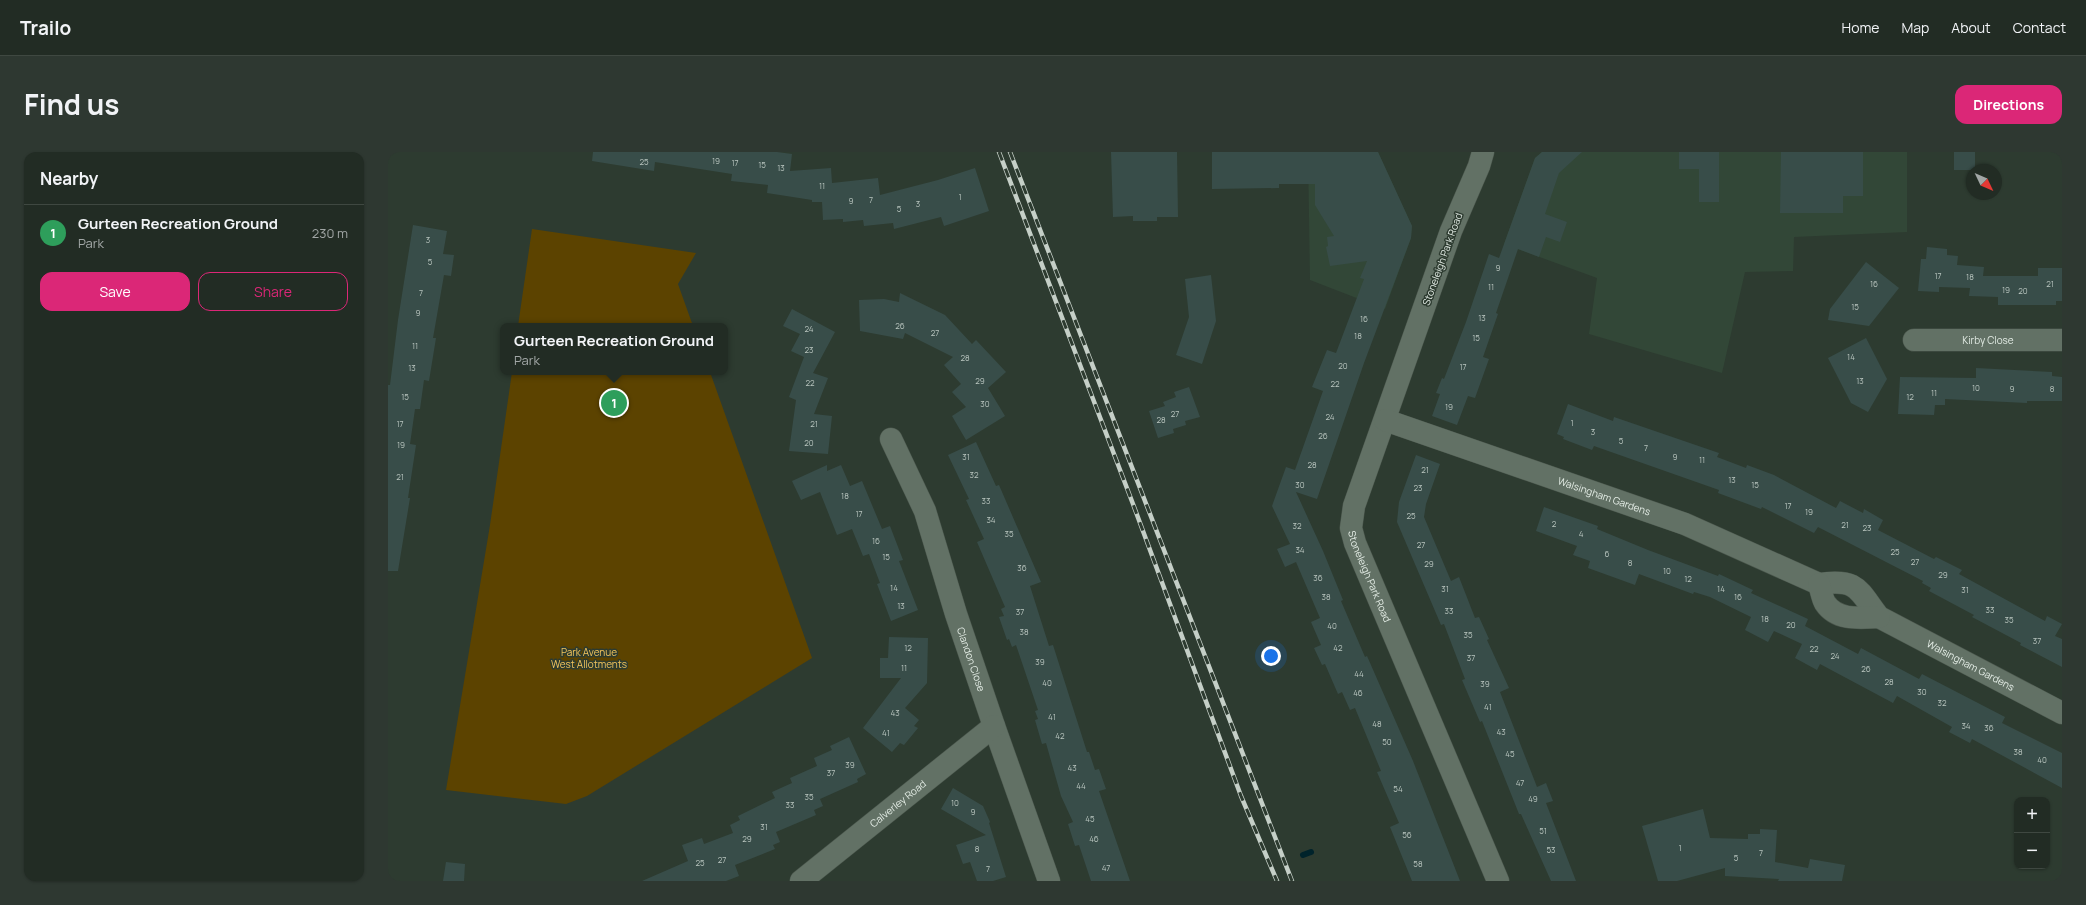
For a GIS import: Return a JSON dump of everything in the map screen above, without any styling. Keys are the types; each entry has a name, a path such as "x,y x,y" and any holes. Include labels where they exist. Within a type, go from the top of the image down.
{"street":[{"name":"Stoneleigh Park Road","path":"1483,152 1479,166 1451,230 1354,506 1351,528 1355,543 1498,881"},
{"name":"Kirby Close","path":"1914,340 2062,340"},
{"name":"Walsingham Gardens","path":"1385,420 1685,524 1819,584 1836,581 1853,585 1863,592 1879,617 2062,713"},
{"name":"Clandon Close","path":"891,439 925,511 956,614 1049,881"},
{"name":"Walsingham Gardens","path":"1819,584 1825,603 1838,614 1853,618 1879,617"},
{"name":"Calverley Road","path":"801,881 994,726"}],"shaded area":[{"path":"1308,152 1378,152 1412,226 1411,238 1385,309 1310,280"},
{"path":"1542,152 1907,152 1907,232 1794,237 1793,271 1745,272 1722,373 1589,334 1597,278 1504,244 1535,158"}],"green space":[{"path":"532,229 696,253 678,284 692,323 518,323"},
{"name":"Park Avenue West Allotments","path":"512,375 711,375 812,658 587,796 566,804 446,790 490,525"}],"building":[{"path":"593,152 777,152 792,154 790,171 831,168 832,183 878,178 880,195 938,180 975,168 989,211 944,226 941,217 894,229 893,223 864,226 863,220 843,222 843,219 823,220 822,202 812,202 812,200 767,193 768,185 731,181 732,174 655,162 654,171 592,161"},
{"path":"1111,152 1177,152 1178,217 1157,217 1157,221 1133,221 1133,216 1113,217"},
{"path":"1212,152 1378,152 1412,226 1411,238 1364,363 1317,499 1296,492 1323,551 1343,600 1341,601 1365,657 1367,656 1413,761 1460,881 1412,881 1390,827 1399,823 1377,772 1381,771 1355,708 1350,710 1342,692 1338,694 1325,664 1322,665 1314,648 1321,645 1311,622 1320,618 1296,562 1285,567 1277,549 1290,544 1272,506 1286,467 1295,470 1323,391 1312,387 1327,350 1336,353 1364,279 1360,278 1367,261 1330,266 1326,247 1328,246 1327,237 1334,236 1315,205 1315,184 1279,184 1279,188 1212,189"},
{"path":"1542,152 1582,152 1559,173 1545,214 1567,222 1560,242 1546,237 1539,257 1518,249 1483,357 1489,359 1475,398 1468,396 1457,425 1432,416 1440,394 1436,393 1442,378 1444,379 1466,322 1489,254 1499,258 1535,158"},
{"path":"1679,152 1719,152 1719,202 1699,202 1699,169 1679,169"},
{"path":"1781,152 1863,152 1863,196 1843,196 1843,213 1780,213"},
{"path":"1954,152 1975,152 1975,164 1966,164 1966,170 1954,170"},
{"path":"413,225 447,231 443,254 454,255 451,276 444,275 433,338 436,338 429,381 424,380 420,409 415,409 410,444 416,445 408,498 410,498 398,571 388,571 388,385 390,385 398,320"},
{"path":"1927,247 1947,249 1947,255 1958,256 1957,265 1984,267 1983,276 2038,276 2038,268 2062,268 2062,301 2056,301 2056,305 1998,305 1998,297 1969,296 1970,288 1939,287 1939,292 1918,291 1921,259 1926,259"},
{"path":"1866,262 1899,288 1869,326 1828,320 1830,309"},
{"path":"1211,275 1216,321 1202,364 1176,355 1189,317 1185,279"},
{"path":"900,293 945,315 972,344 976,340 1006,372 988,388 1005,416 966,440 952,416 966,407 952,392 961,384 944,365 953,357 905,333 903,339 860,331 859,300 884,299 899,302"},
{"path":"792,309 835,332 813,373 828,378 814,414 832,416 828,454 789,451 796,400 789,397 804,357 791,351 800,334 783,326"},
{"path":"1866,338 1887,379 1868,412 1851,403 1828,358"},
{"path":"1976,368 2052,372 2052,376 2062,377 2062,401 2027,401 2027,403 1945,399 1945,405 1935,405 1934,415 1898,414 1900,377 1976,378"},
{"path":"1189,387 1200,417 1185,421 1186,425 1173,429 1174,433 1158,438 1149,411 1165,406 1163,402 1176,397 1174,392"},
{"path":"1568,404 1613,421 1614,417 1719,453 1717,457 1746,468 1747,465 1774,475 1836,508 1840,501 1863,513 1864,509 1883,520 1878,530 1934,559 1936,557 1962,570 1959,574 2045,621 2047,616 2062,624 2055,636 2062,639 2062,667 2020,645 2021,643 1972,617 1974,615 1929,591 1931,588 1922,583 1923,581 1818,527 1814,533 1762,507 1761,509 1718,493 1719,490 1594,446 1592,450 1563,439 1564,437 1557,434"},
{"path":"976,442 996,486 999,485 1041,582 1030,586 1049,646 1053,645 1087,752 1089,752 1095,770 1099,769 1106,789 1099,791 1130,881 1091,881 1079,845 1075,846 1068,824 1073,822 1061,796 1046,743 1042,744 1035,720 1038,719 1035,711 1038,710 1016,645 1012,647 1009,639 1007,640 999,617 1004,616 1001,609 1005,607 977,542 984,539 966,500 969,499 948,455"},
{"path":"1416,455 1440,464 1426,504 1424,517 1451,581 1459,577 1475,618 1479,617 1489,639 1487,640 1509,688 1500,692 1537,787 1546,783 1553,801 1546,803 1576,881 1551,881 1521,814 1519,814 1482,721 1480,722 1462,680 1465,679 1444,624 1441,625 1397,522 1399,502"},
{"path":"827,465 827,471 841,465 850,486 862,481 882,529 890,526 903,560 899,561 918,610 891,621 877,584 880,583 869,554 863,556 852,529 837,535 820,492 801,500 792,481"},
{"path":"1544,507 1598,526 1597,529 1648,550 1718,576 1719,574 1753,590 1751,593 1808,619 1805,626 1858,654 1861,648 1919,679 1922,674 2005,717 2002,723 2062,753 2062,788 1972,739 1970,743 1949,732 1952,727 1897,696 1893,703 1820,664 1817,670 1795,658 1802,644 1774,631 1768,642 1745,630 1751,617 1710,597 1694,592 1693,594 1639,574 1635,585 1588,568 1590,561 1573,555 1577,546 1536,531"},
{"path":"889,637 928,638 927,683 905,708 919,720 914,726 918,728 904,745 900,743 892,752 863,728 901,678 880,678 880,658 888,658"},
{"path":"849,737 866,774 857,779 858,782 820,799 823,806 814,810 816,815 776,832 780,842 773,845 775,849 735,865 739,876 726,881 642,881 688,861 682,845 702,838 704,844 733,833 730,825 740,820 738,816 775,798 772,792 792,783 790,778 817,766 814,758 832,750 830,746"},
{"path":"953,788 983,806 990,822 989,823 1006,877 993,881 977,881 970,862 963,864 956,845 986,835 941,809"},
{"path":"1703,809 1710,838 1748,839 1748,834 1760,834 1760,829 1777,830 1775,862 1808,868 1810,859 1845,865 1842,881 1778,881 1779,879 1725,876 1725,868 1677,881 1658,881 1642,826"},
{"path":"446,862 465,864 464,881 443,881"}],"waterway":[{"path":"1303,855 1311,852"}],"railway":[{"path":"999,152 1133,504 1241,796 1277,881"},
{"path":"1010,152 1292,881"}],"place":[{"name":"Gurteen Recreation Ground","path":"614,403"}]}
